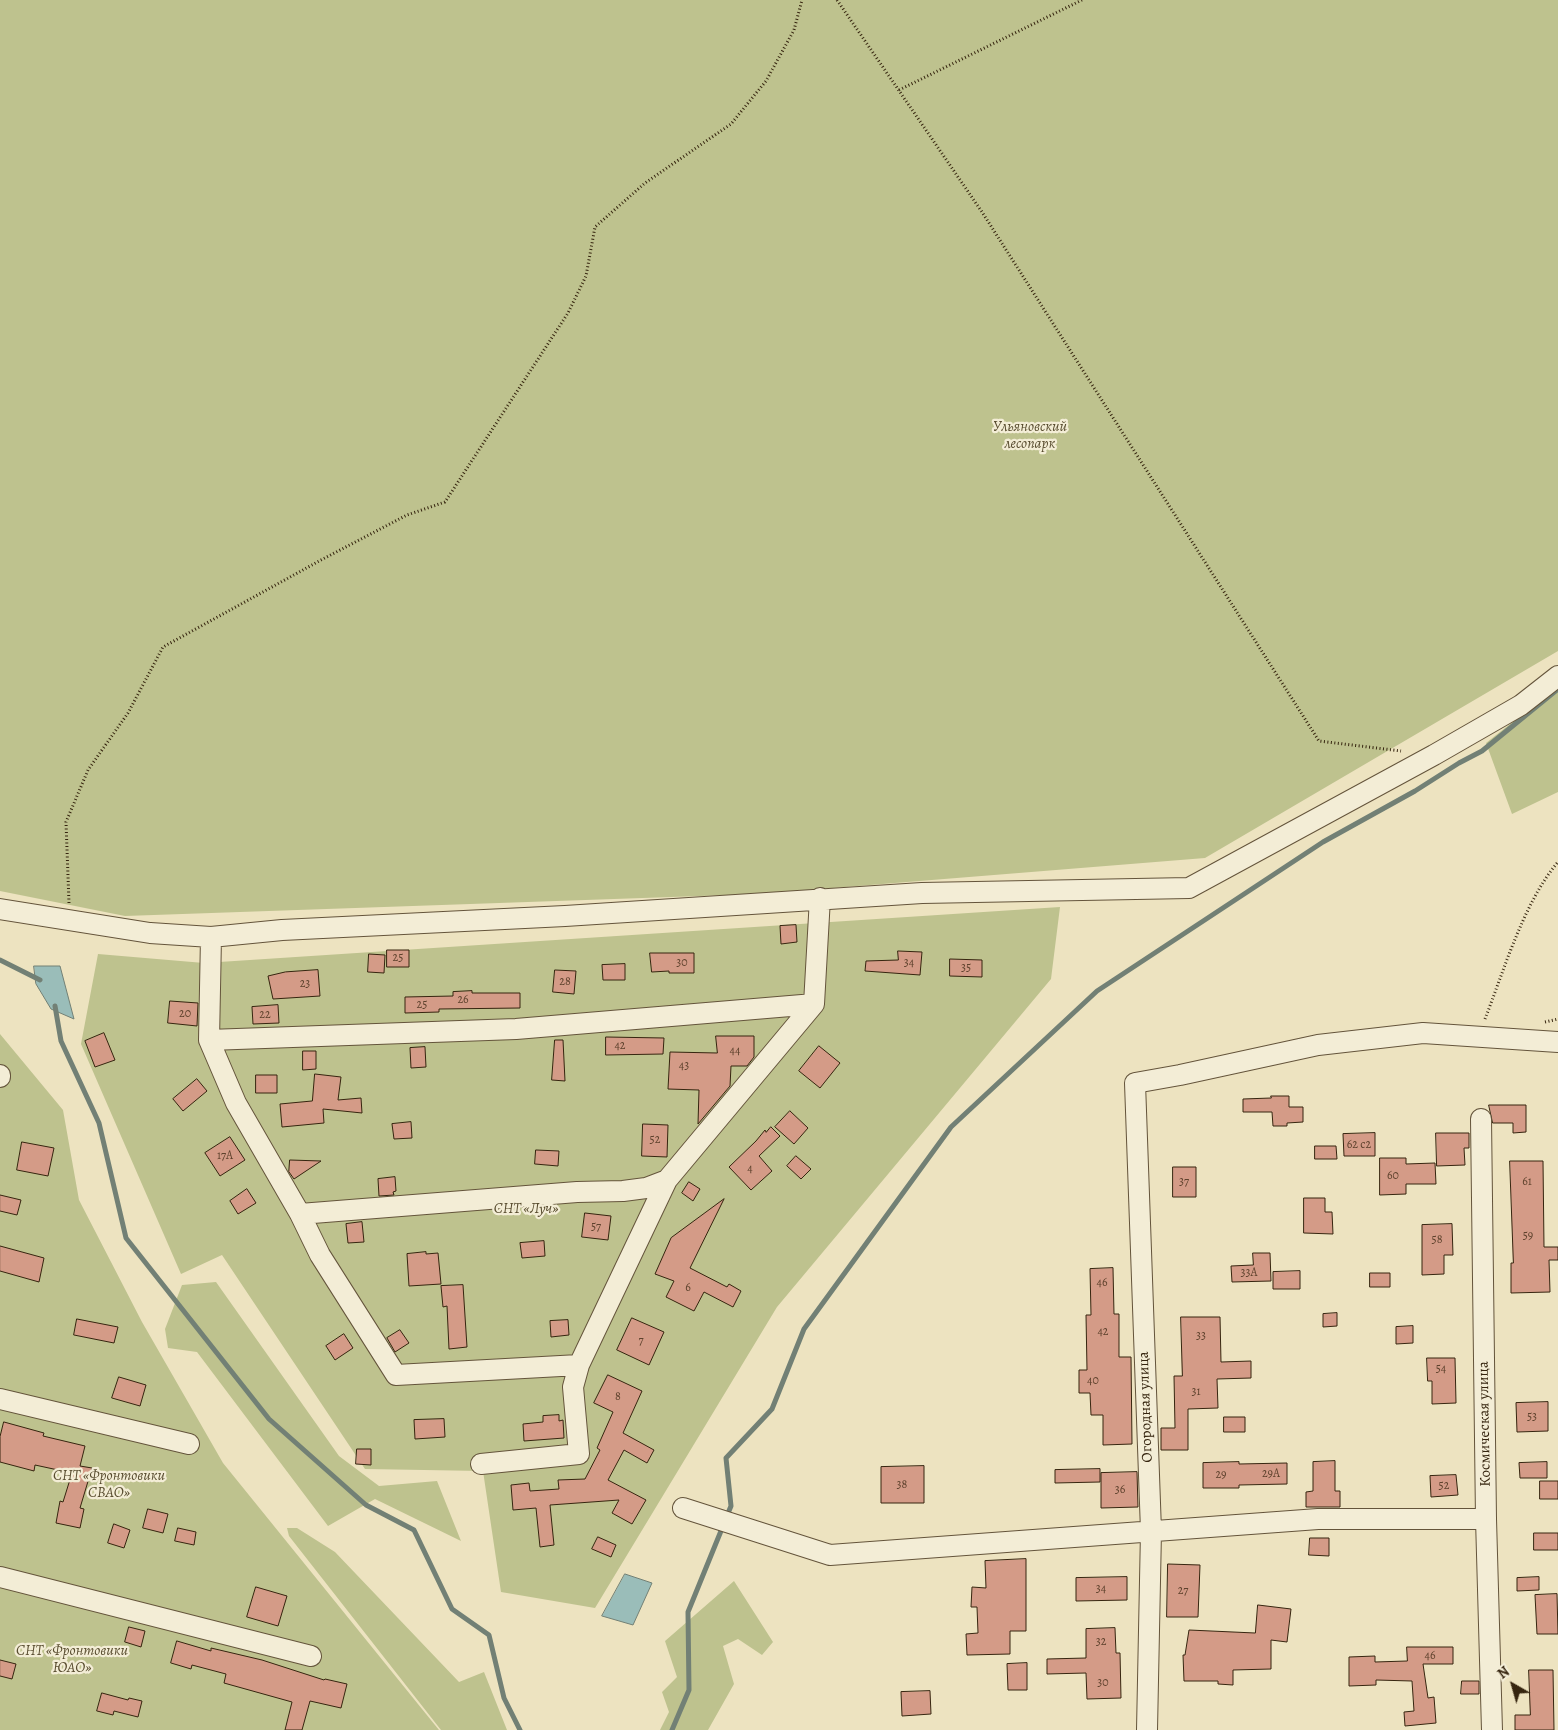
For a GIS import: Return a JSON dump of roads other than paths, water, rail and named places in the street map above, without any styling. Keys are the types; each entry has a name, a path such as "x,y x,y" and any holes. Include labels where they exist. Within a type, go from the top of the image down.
{"street":[{"path":"0,909 150,934 211,937 282,930 565,916 820,898 922,893 1189,888 1434,755 1521,705 1558,676"},
{"path":"481,1464 579,1454 573,1387 579,1365 668,1180 814,1004 820,898"},
{"path":"211,937 209,1040 236,1103 300,1214 320,1255 396,1375 579,1365"},
{"path":"209,1040 516,1028 814,1004"},
{"name":"Огородная улица","path":"1146,1730 1151,1531 1135,1083 1318,1045 1422,1033 1558,1042"},
{"name":"Космическая улица","path":"1481,1118 1486,1519 1492,1730"},
{"path":"300,1214 577,1192 623,1191 646,1188 668,1180"},
{"path":"0,1399 190,1444"},
{"path":"683,1508 830,1555 1318,1519 1486,1519"},
{"path":"0,1578 311,1656"}],"water":[{"path":"34,966 60,966 74,1019 51,1009 36,984"},
{"path":"625,1574 652,1583 633,1625 602,1616"}],"waterway":[{"path":"726,1518 731,1506 726,1458 772,1409 804,1329 951,1127 1097,991 1323,842 1482,751 1558,689"},
{"path":"0,960 40,980"},
{"path":"55,1006 61,1041 99,1123 126,1238 269,1419 366,1505 414,1530 452,1609 489,1635 504,1698 520,1730"},
{"path":"672,1730 689,1690 688,1612 723,1526"}],"park label":[{"name":"Ульяновский лесопарк","path":"1030,436"},
{"name":"СНТ «Луч»","path":"526,1209"},
{"name":"СНТ «Фронтовики СВАО»","path":"109,1484"},
{"name":"СНТ «Фронтовики ЮАО»","path":"72,1660"}]}
